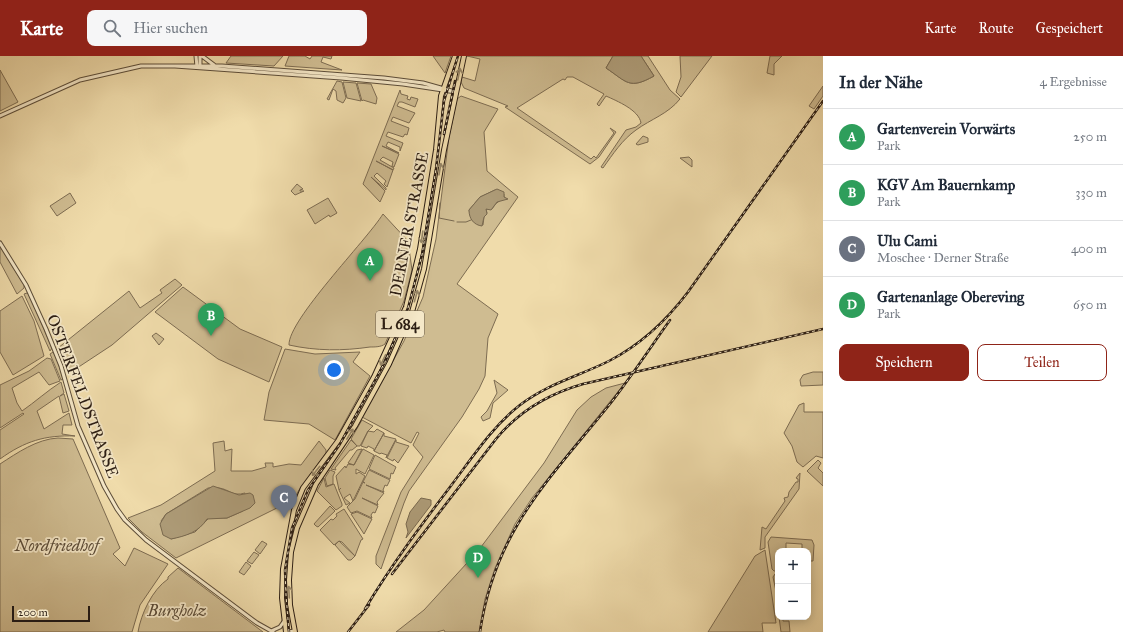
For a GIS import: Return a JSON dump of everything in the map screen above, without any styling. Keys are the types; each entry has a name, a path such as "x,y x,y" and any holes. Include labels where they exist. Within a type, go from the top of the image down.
{"main road":[{"name":"DERNER STRASSE","path":"287,632 282,590 284,561 289,530 298,498 307,483 338,441 374,377 399,325 410,294 418,260 434,163 443,89 455,56"},
{"name":"DERNER STRASSE","path":"294,632 290,605 289,580 290,559 297,528 316,484 350,434 390,364 410,316 426,258 437,186 464,56"}],"street":[{"path":"196,56 198,66"},
{"path":"198,66 201,56 216,66"},
{"path":"0,116 58,88 93,76 141,66 216,66 389,78 456,92"},
{"path":"198,66 380,81 443,89"},
{"name":"OSTERFELDSTRASSE","path":"0,243 26,285 48,332 61,366 78,426 106,490 117,509 125,520 146,540 271,632"},
{"path":"271,632 280,627 285,620"},
{"path":"287,632 294,632"}],"green space":[{"path":"231,56 283,56 274,66 226,63"},
{"path":"289,56 305,56 310,59 312,56 332,56 331,59 323,57 321,62 342,70 285,66"},
{"path":"433,56 451,56 445,73"},
{"path":"467,56 613,56 606,68 628,82 639,83 654,76 641,56 648,56 670,90 680,99 670,109 642,126 626,138 603,168 601,167 626,130 636,127 641,123 639,118 632,110 606,96 599,106 597,104 604,94 573,77 567,77 565,80 563,79 517,108 591,159 594,156 596,158 614,133 610,128 616,132 599,157 590,164 505,107 508,106 464,88 461,82 462,77 475,81 480,59"},
{"path":"680,56 712,56 681,97 676,92 681,77"},
{"path":"770,56 782,56 774,64 774,75 767,73"},
{"path":"0,70 18,102 0,111"},
{"path":"337,81 342,82 346,98 343,103 337,100 336,91 333,89 329,100 327,99"},
{"path":"343,82 356,83 361,101 347,98"},
{"path":"357,83 371,84 377,98 376,104 362,101"},
{"path":"823,86 823,96 814,109 809,106"},
{"path":"400,90 401,94 408,96 407,99 410,100 411,97 418,99 415,107 402,102 399,102 397,106 415,113 409,123 393,117 391,121 409,128 407,135 405,134 403,137 388,132 386,136 403,143 400,151 400,147 388,142 386,146 399,153 382,146 399,154 394,167 392,166 393,162 383,157 380,160 394,168 387,187 384,184 386,181 377,173 374,176 386,188 386,190 371,177 385,191 380,202 363,184"},
{"path":"461,96 498,109 484,132 487,171 518,197 457,284 498,314 488,338 485,376 462,417 409,491 381,569 376,564 376,556 401,492 423,457 413,445 419,433 417,432 411,443 362,417 404,341 423,297 436,239 449,137 457,99","holes":["495,190 504,194 504,197 507,199 498,202 492,209 486,209 487,213 484,217 483,225 477,224 473,221 469,210 480,197"]},
{"path":"643,136 648,138 648,142 638,145 636,144"},
{"path":"689,157 692,160 692,167 680,158"},
{"path":"297,184 303,189 300,191 304,191 295,195 291,191"},
{"path":"70,193 76,203 57,216 50,206"},
{"path":"328,198 337,213 330,217 329,215 315,224 307,210"},
{"path":"383,214 408,241 412,270 404,301 385,344 378,347 340,350 289,345 292,333 301,318 329,280"},
{"path":"0,246 24,285 24,288 17,294 0,262"},
{"path":"175,279 182,285 112,345 68,374 58,348 129,291 140,308 162,293 160,290"},
{"path":"183,287 240,329 282,347 269,382 218,359 155,312"},
{"path":"24,294 29,294 52,348 50,351"},
{"path":"22,296 34,321 44,356 13,375 0,352 0,311"},
{"path":"156,333 164,339 159,345 152,336"},
{"path":"285,349 315,354 360,352 353,362 370,376 335,440 309,424 264,420 269,392"},
{"path":"53,352 57,359 63,379 61,380 50,354"},
{"path":"47,358 51,359 60,381 49,385 39,372 12,388 17,403 22,411 61,382 64,393 60,396 64,394 69,411 63,413 59,396 37,411 44,429 69,413 72,425 63,425 62,434 75,436 36,440 18,448 0,459 0,430 24,414 23,413 0,428 0,385 29,371"},
{"path":"813,372 823,372 823,385 801,386 800,380 803,375"},
{"path":"494,380 508,390 493,403 490,418 483,421 481,417 487,411 497,393"},
{"path":"625,383 532,498 515,524 495,568 485,599 479,632 445,632 444,630 437,632 396,632 424,610 478,551 544,463 577,410 591,397 606,388"},
{"path":"804,403 804,412 823,412 823,458 816,456 803,467 797,462 792,446 784,433 799,405"},
{"path":"362,420 373,426 368,431 360,446 357,446 351,439"},
{"path":"377,429 384,433 374,451 374,449 368,446 367,448 361,446 368,431 374,432"},
{"path":"384,433 384,436 396,439 386,458 387,455 374,451"},
{"name":"Nordfriedhof","path":"58,438 73,439 120,548 113,554 125,566 134,548 168,564 140,605 132,632 0,632 0,464 20,451 35,444"},
{"path":"351,440 357,446 350,450 335,468 336,470 331,469"},
{"path":"396,440 396,442 409,446 398,463 394,459 393,461 387,458"},
{"path":"224,441 225,451 232,449 231,471 252,471 266,467 265,463 273,463 273,467 289,464 301,465 319,441 326,450 326,453 299,490 291,505 283,505 176,558 142,532 128,518 161,505 215,471 213,443","holes":["208,488 222,489 237,494 245,493 243,511 227,518 209,518 195,532 171,539 161,521 166,514"]},
{"path":"362,449 354,465 348,463 357,450"},
{"path":"363,449 374,455 365,474 356,469 356,474 359,472 365,476 353,501 350,494 344,498 350,503 346,505 339,490 336,476 345,466 346,468 348,464 354,465"},
{"path":"375,455 396,467 393,474 391,473 390,479 369,469"},
{"path":"818,460 821,463 818,468 823,473 823,486 807,471"},
{"path":"330,470 335,472 333,476 333,484 327,486 325,478"},
{"path":"369,470 390,480 387,486 385,485 383,490 384,492 366,485 384,493 377,502 378,505 362,498 378,506 375,513 373,512 371,515 372,518 357,511 351,513 347,507 355,499"},
{"path":"800,473 799,489 765,537 765,548 760,550 762,527 766,529 785,501 784,498 788,497 789,492 796,482 798,482 798,479 796,478"},
{"path":"324,478 326,487 334,484 342,504 342,506 336,510 317,491"},
{"path":"330,506 335,511 318,527 316,526 314,524"},
{"path":"344,509 363,539 361,540 355,556 342,542 339,541 334,545 320,530 331,519 333,520 337,516 336,514"},
{"path":"357,512 372,519 364,534 351,514"},
{"path":"771,537 812,540 814,545 813,561 811,561 811,548 802,548 802,544 786,543 786,548 775,548 774,571 772,569 768,542"},
{"path":"262,541 267,544 260,554 255,550"},
{"path":"339,541 355,556 351,560 348,560 335,545"},
{"path":"765,550 776,623 762,623 763,632 708,632 755,556"},
{"path":"254,552 259,555 252,564 247,561"},
{"path":"246,562 251,566 244,575 239,572"},
{"name":"Burgholz","path":"178,568 263,632 138,632 139,625 152,596 168,579 168,577"},
{"path":"775,574 775,587 773,577"},
{"path":"779,620 789,621 790,632 781,632"}],"shaded area":[{"path":"613,56 641,56 654,76 639,83 628,82 606,68"},
{"path":"497,189 504,192 504,197 508,199 497,202 491,210 486,209 487,214 484,217 482,226 472,221 469,210 480,197"},
{"path":"213,486 239,495 250,493 253,495 255,503 250,508 227,518 207,519 200,527 187,535 171,539 163,535 160,524 166,514"},
{"path":"421,498 431,500 431,505 406,538 408,532 406,524 410,512"}],"waterway":[{"path":"440,203 439,218 454,221"},
{"path":"457,222 466,222 471,220"}],"railway":[{"path":"289,632 285,570 292,528 308,490 340,444 385,362 408,308 422,255 436,169 444,101 458,56"},
{"path":"444,134 455,81"},
{"path":"365,609 397,560 484,441 510,413 541,391 609,361 621,354 653,331 671,313 688,292 823,101"},
{"path":"480,632 487,596 498,564 512,535 528,508 566,457 618,394 670,320"},
{"path":"392,574 496,439 514,420 546,398 583,384 823,329"},
{"path":"348,632 369,605"}],"place":[{"name":"Gartenverein Vorwärts","path":"370,281"},
{"name":"KGV Am Bauernkamp","path":"211,336"},
{"name":"Ulu Cami","path":"284,518"},
{"name":"Gartenanlage Obereving","path":"478,578"}]}
